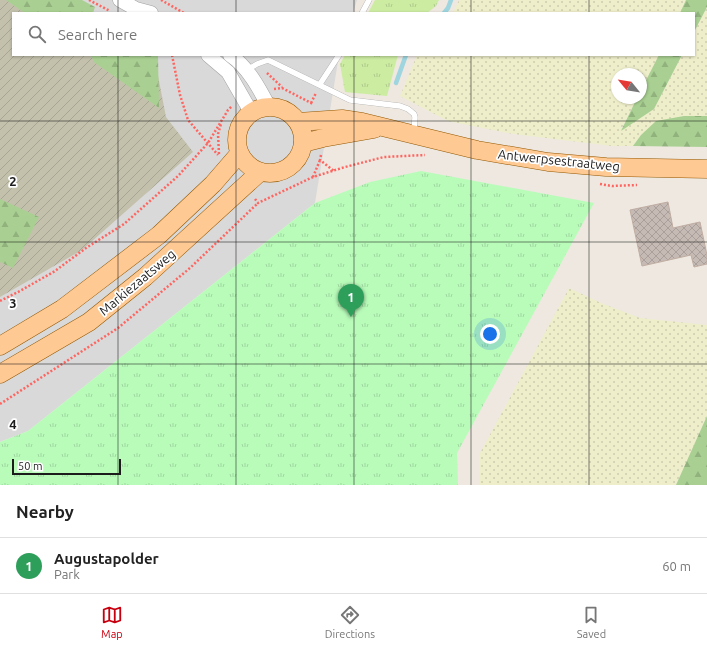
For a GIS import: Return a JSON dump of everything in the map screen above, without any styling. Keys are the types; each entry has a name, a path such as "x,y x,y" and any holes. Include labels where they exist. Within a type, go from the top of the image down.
{"main road":[{"path":"269,107 286,111 293,116 298,122 302,132 303,143 300,154 293,164 283,170 272,173 260,172 244,162 239,154 236,142 238,131 243,120 251,112 260,108 269,107"},
{"name":"Antwerpsestraatweg","path":"298,122 342,119 362,122 381,128 477,150 548,162 606,167 707,169"},
{"name":"Antwerpsestraatweg","path":"303,143 381,128"},
{"name":"Markiezaatsweg","path":"0,346 62,310 160,235 213,184 239,154"},
{"name":"Markiezaatsweg","path":"0,374 89,322 145,277 260,172"}],"street":[{"path":"120,0 136,9 149,12"},
{"path":"137,0 149,12"},
{"path":"209,56 228,72 251,112"},
{"path":"231,56 247,70 261,90 269,107"}],"lane":[{"path":"363,12 370,0"},
{"path":"320,84 338,56"},
{"path":"247,70 268,60 320,84 350,100 400,106 408,109 414,114 415,117 414,136"}],"path":[{"path":"89,0 113,12"},
{"path":"161,0 182,12"},
{"path":"0,301 55,271 86,248 124,224 178,176 208,143 188,120 180,95 172,56"},
{"path":"311,103 317,105"},
{"path":"219,157 218,134 224,118"},
{"path":"334,171 384,157"},
{"path":"313,177 320,160"},
{"name":"Markiezaatsweg","path":"0,404 118,328 190,268 258,203"}],"shaded area":[{"path":"0,0 357,0 353,12 12,12 12,56 339,56 315,203 28,431 0,442"},
{"path":"0,0 63,0 87,12 12,12 12,56 154,56 166,117 193,152 82,250 0,297"}],"green space":[{"path":"6,0 82,0 95,7 93,12 24,12"},
{"path":"375,0 439,0 436,6 428,12 369,12"},
{"path":"459,0 686,0 680,12 453,12"},
{"path":"686,0 707,0 707,7 695,30 695,12 680,12"},
{"path":"707,7 707,116 684,116 641,135 633,146 612,146 513,134 448,121 400,96 417,56 658,56 647,78 647,68 611,68 611,104 634,104 621,130 654,109 681,56 695,56 695,30"},
{"path":"91,56 158,56 159,108 94,62"},
{"path":"344,56 398,56 387,96 345,92 340,64"},
{"path":"658,56 681,56 654,109 621,131 634,104 647,104 647,78"},
{"path":"684,116 707,116 707,147 633,146 641,135 656,121"},
{"path":"421,171 594,203 457,453 458,485 0,485 0,442 28,431 315,203 370,182"},
{"path":"0,199 39,217 13,268 0,262"},
{"path":"569,288 601,303 640,318 707,325 707,416 676,485 480,485 479,455"},
{"path":"707,416 707,485 676,485"}],"building":[{"path":"668,202 673,228 700,222 707,255 707,264 694,267 691,255 642,266 630,210"}],"waterway":[{"path":"445,12 451,0"},
{"path":"396,83 406,56"}],"place":[{"name":"Augustapolder","path":"351,317"}]}
